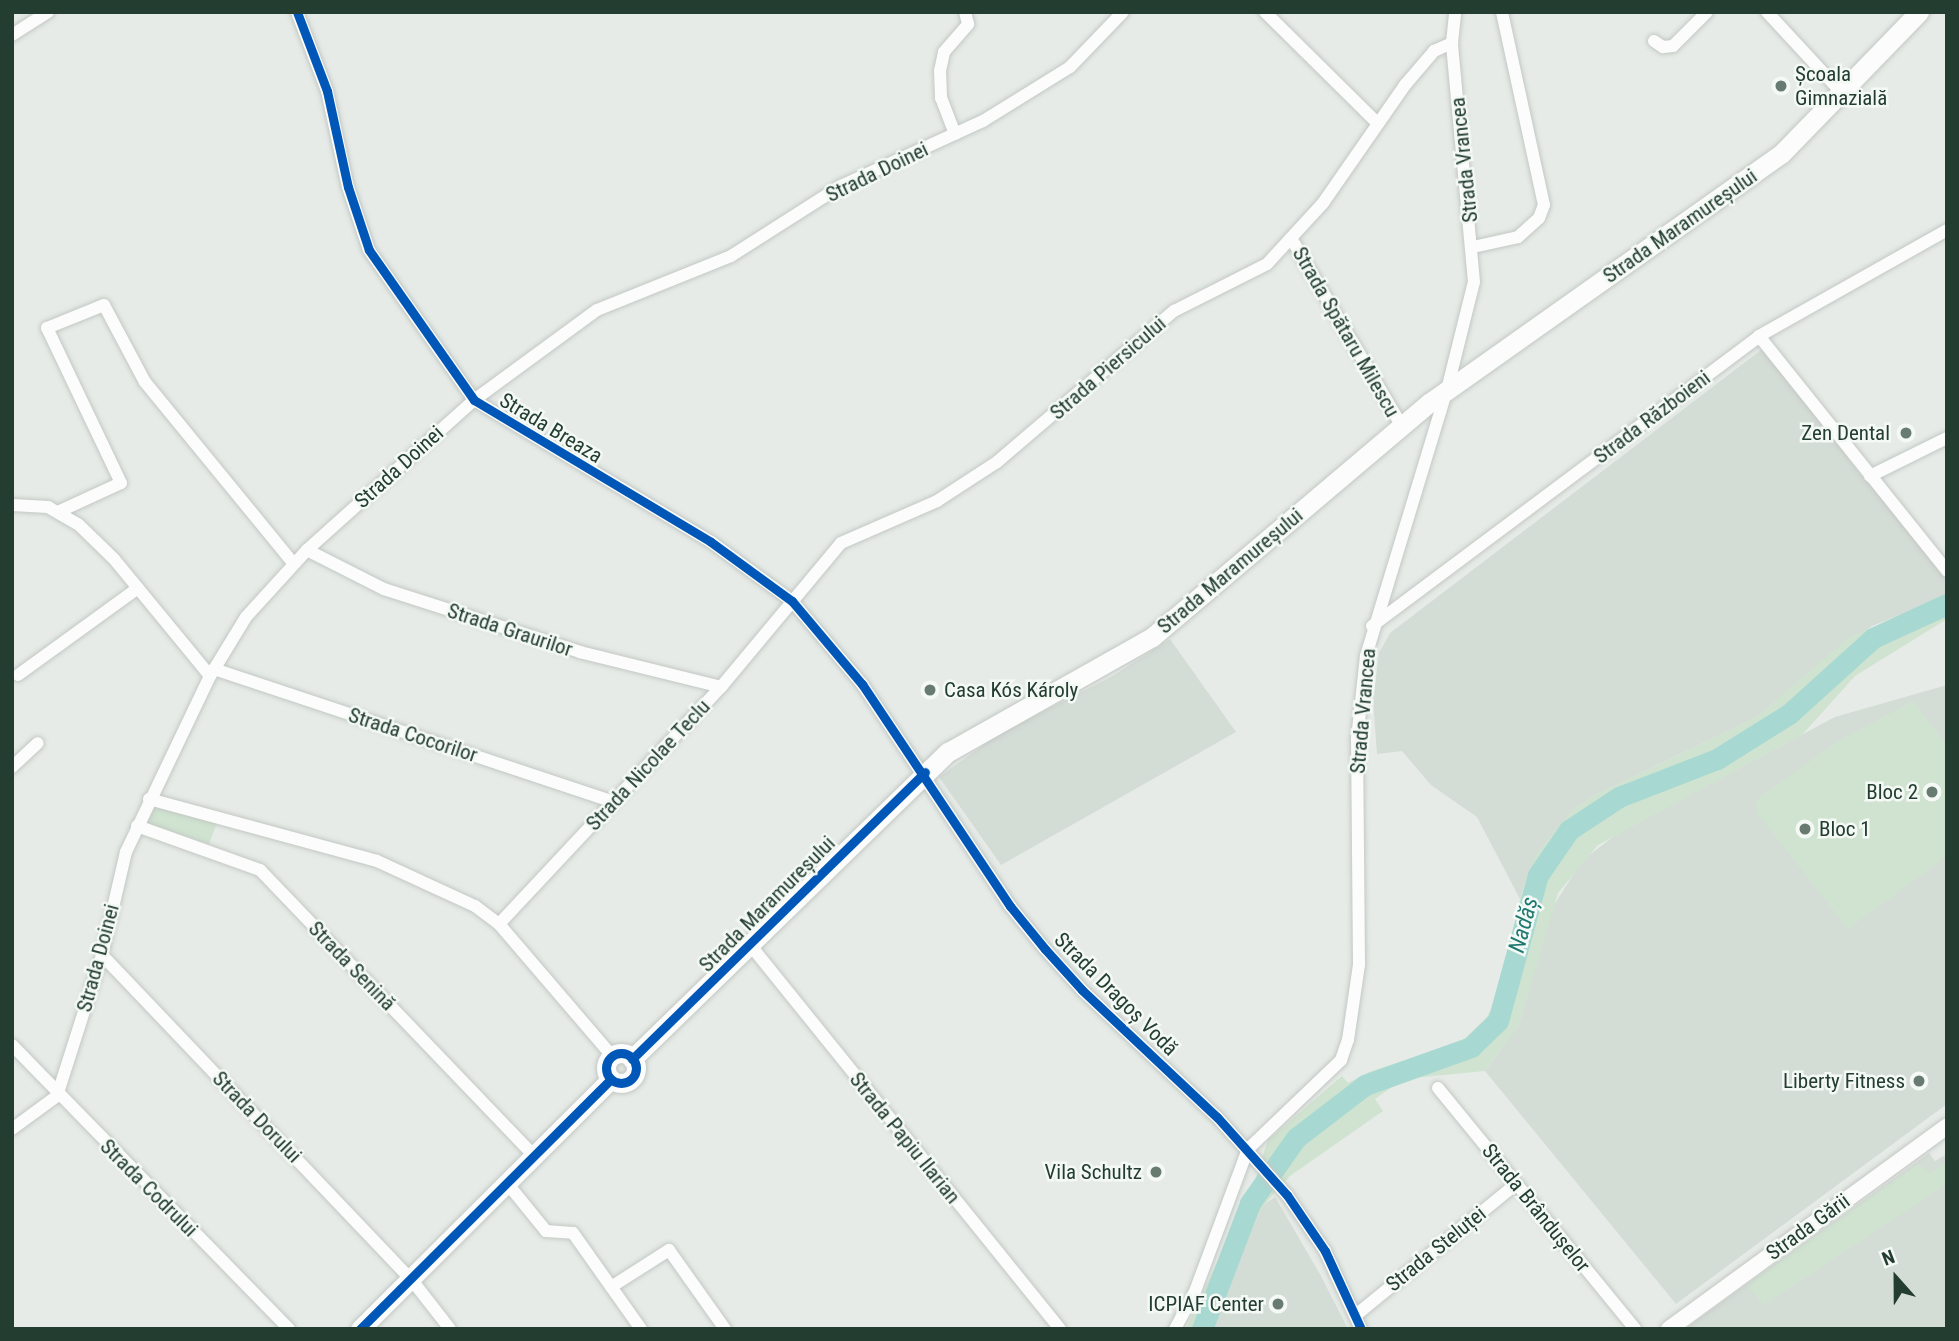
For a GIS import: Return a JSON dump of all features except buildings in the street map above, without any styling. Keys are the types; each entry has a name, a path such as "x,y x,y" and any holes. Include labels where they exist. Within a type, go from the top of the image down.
{"main road":[{"name":"Strada Maramureșului","path":"360,1329 611,1079 629,1080 635,1073 632,1059 751,946 925,772 972,736 1152,637 1401,425 1435,406 1454,385 1781,154 1919,12"},
{"path":"611,1079 606,1066 612,1056 624,1054 632,1059"}],"street":[{"path":"12,35 48,12"},
{"name":"Strada Breaza","path":"297,12 327,91 348,187 369,250 474,400 711,542 792,601 862,684 925,772"},
{"path":"955,134 941,98 940,71 944,52 968,24 965,12"},
{"name":"Strada Doinei","path":"57,1096 102,955 116,888 149,799 212,672 246,617 307,550 474,400 607,303 731,256 841,186 955,134 1070,67 1123,12"},
{"path":"1265,12 1377,123"},
{"name":"Strada Vrancea","path":"1454,385 1472,299 1473,247 1452,43 1455,12"},
{"path":"1473,247 1518,237 1539,218 1544,205 1502,12"},
{"path":"1654,41 1663,47 1673,46 1707,12"},
{"path":"1768,12 1842,93"},
{"name":"Strada Piersicului","path":"792,601 841,543 937,500 998,462 1151,329 1186,305 1253,274 1323,203 1377,123 1434,51 1452,43"},
{"name":"Strada Războieni","path":"1372,626 1759,335 1947,230"},
{"name":"Strada Spătaru Milescu","path":"1291,238 1401,425"},
{"path":"60,511 121,482 47,328 104,305 145,382 294,564"},
{"path":"1759,335 1947,571"},
{"name":"Strada Vrancea","path":"1175,1329 1194,1294 1252,1153 1341,1060 1348,1040 1359,965 1357,738 1372,626 1435,406"},
{"path":"1870,475 1947,438"},
{"path":"12,505 34,504 60,511 102,546 212,672"},
{"name":"Strada Graurilor","path":"307,550 384,589 580,652 721,687"},
{"path":"18,675 138,588"},
{"name":"Strada Nicolae Teclu","path":"499,924 721,687 792,601"},
{"name":"Strada Cocorilor","path":"212,672 613,802"},
{"path":"12,766 38,743"},
{"name":"Strada Dragoș Vodă","path":"925,772 1010,906 1045,949 1252,1153 1275,1180 1320,1241 1361,1329"},
{"path":"149,799 377,862 463,900 499,924 612,1056"},
{"name":"Strada Senină","path":"137,826 260,870 534,1156"},
{"name":"Strada Papiu Ilarian","path":"751,946 1060,1329"},
{"name":"Strada Dorului","path":"102,955 411,1279 450,1329"},
{"name":"Strada Codrului","path":"12,1045 57,1096 289,1329"},
{"name":"Strada Brândușelor","path":"1438,1088 1635,1329"},
{"path":"12,1129 57,1096"},
{"name":"Strada Gării","path":"1669,1329 1947,1126"},
{"path":"507,1183 546,1231 573,1233 641,1329"},
{"name":"Strada Steluței","path":"1356,1315 1516,1184"},
{"path":"611,1287 669,1250 725,1329"}],"shaded area":[{"path":"1765,347 1862,477 1947,568 1947,596 1872,626 1755,718 1595,795 1572,811 1528,875 1520,899 1477,817 1431,785 1402,751 1377,754 1373,700 1379,653 1390,633"},
{"path":"1170,639 1236,732 1001,865 939,777 999,734 1111,677"},
{"path":"1947,685 1947,1104 1676,1304 1485,1071 1519,1024 1552,908 1582,861 1615,835 1835,717"},
{"path":"1929,1153 1935,1161 1947,1154 1947,1329 1685,1329"},
{"path":"1275,1197 1348,1329 1209,1329 1262,1206"}],"green space":[{"path":"1947,596 1947,619 1855,676 1802,735 1598,845 1558,893 1519,1024 1485,1071 1403,1079 1375,1099 1383,1111 1290,1176 1262,1207 1209,1329 1186,1329 1255,1180 1268,1140 1342,1076 1348,1083 1369,1072 1462,1041 1486,1018 1504,989 1520,899 1535,855 1572,811 1595,795 1755,718 1848,638"},
{"path":"1913,701 1947,746 1947,856 1848,929 1758,814 1756,806 1761,796 1837,742"},
{"path":"152,806 217,823 209,844 145,823"},
{"path":"1947,1163 1947,1184 1763,1305 1747,1285 1918,1164 1930,1173"}],"waterway":[{"name":"Nadăș","path":"1202,1329 1250,1203 1296,1138 1365,1085 1471,1047 1498,1021 1538,875 1569,830 1619,797 1717,759 1789,714 1873,638 1947,604"}],"cycle path":[{"path":"297,12 327,91 348,187 369,250 474,400 711,542 792,601 862,684 1010,906 1045,949 1082,990 1217,1117 1287,1195 1325,1251 1361,1329"},
{"path":"632,1059 925,772"},
{"path":"621,1053 632,1057 636,1068 632,1079 621,1083 610,1079 606,1068 610,1057 621,1053"},
{"path":"360,1329 611,1079"}],"place":[{"name":"Școala Gimnazială","path":"1781,86"},
{"name":"Zen Dental","path":"1906,433"},
{"name":"Casa Kós Károly","path":"930,690"},
{"name":"Bloc 2","path":"1932,792"},
{"name":"Bloc 1","path":"1805,829"},
{"name":"Liberty Fitness","path":"1919,1081"},
{"name":"Vila Schultz","path":"1156,1172"},
{"name":"ICPIAF Center","path":"1278,1304"}]}
